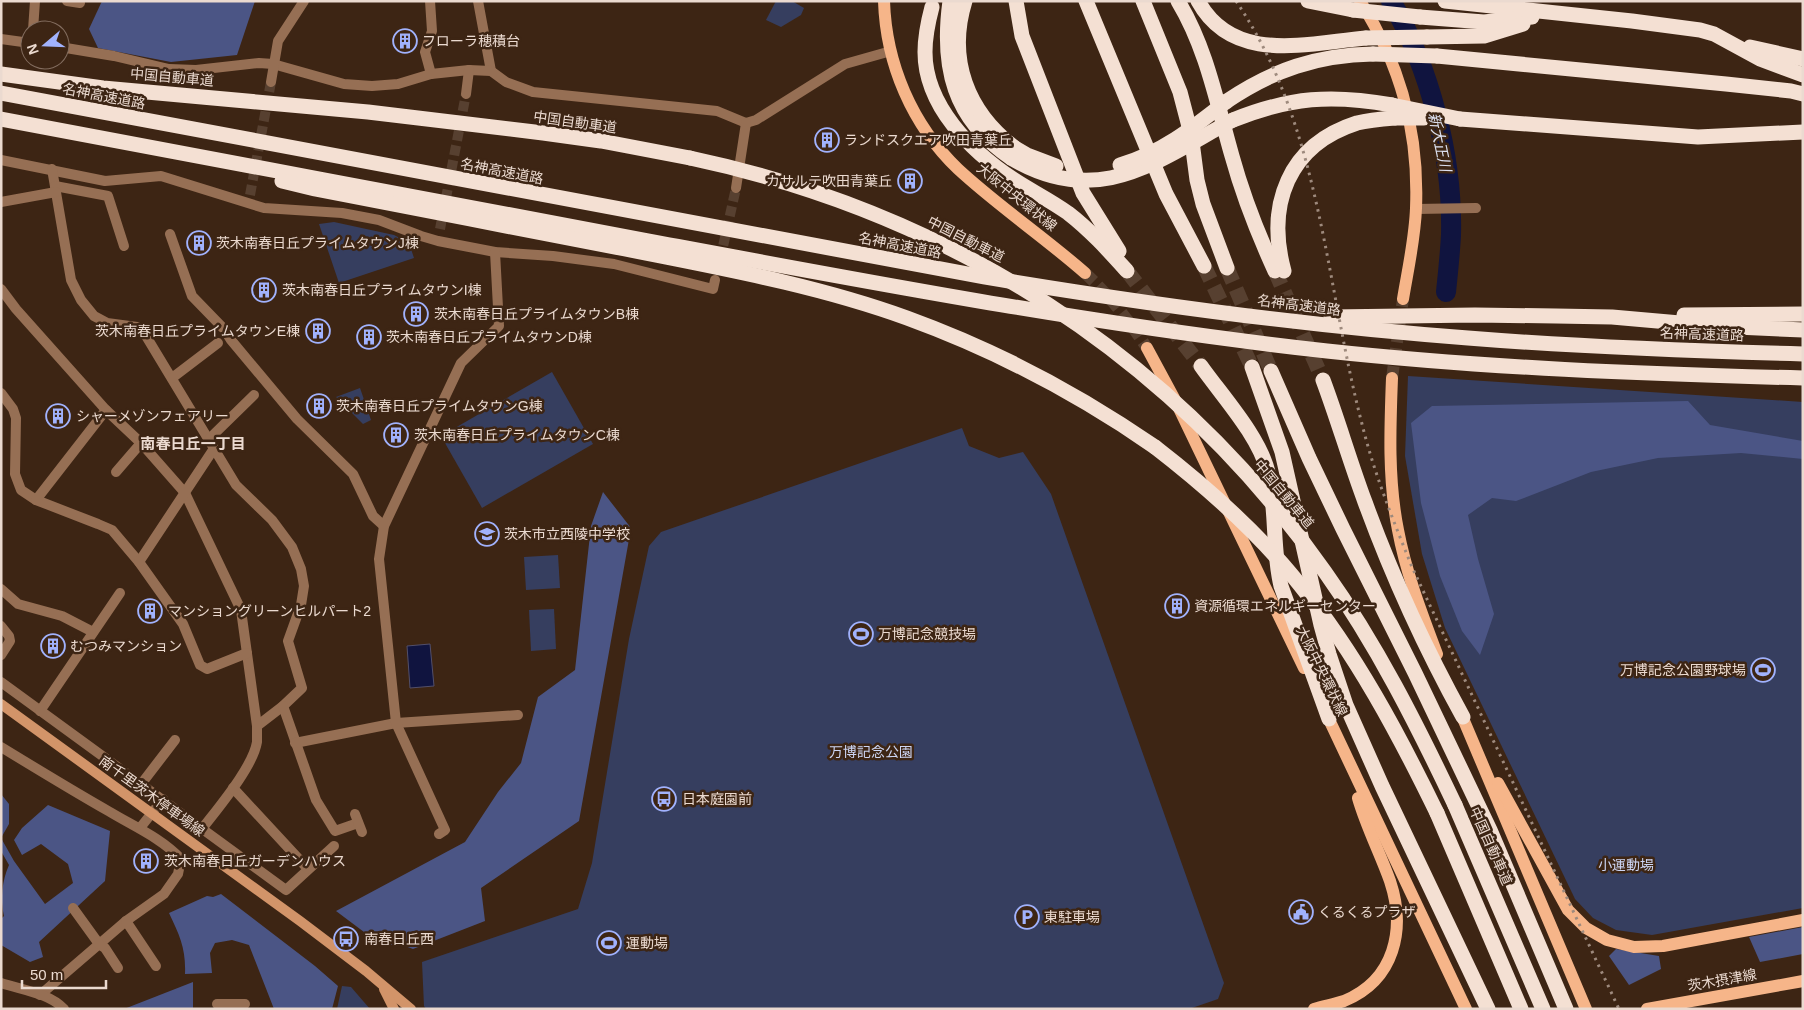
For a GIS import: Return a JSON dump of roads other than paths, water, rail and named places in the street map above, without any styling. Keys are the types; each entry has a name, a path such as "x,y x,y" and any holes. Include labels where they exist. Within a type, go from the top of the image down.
{"highway":[{"path":"950,1 948,63 956,91 968,116 997,149 1064,168 1089,170 1112,168 1141,158 1173,142 1227,101 1268,77 1300,64 1331,57 1373,54 1436,56 1726,84 1792,91 1803,94"},
{"path":"965,1 960,23 959,56 970,96 984,120 1003,139 1013,153 1031,168 1075,180 1106,179 1150,166 1233,120 1282,104 1321,98 1368,100 1394,112 1460,119 1698,137 1803,132"},
{"path":"932,7 926,40 927,70 932,86 947,116 957,130 982,155 1012,178 1051,201 1081,223 1130,271 1083,193 1022,36 1016,1"},
{"path":"1086,1 1166,194 1204,266"},
{"path":"1143,1 1186,112 1197,180 1203,204 1227,268"},
{"path":"1178,1 1192,26 1213,85 1242,189 1280,271 1278,214 1283,192 1291,173 1310,151 1332,134 1394,112"},
{"path":"1198,1 1217,26 1228,33 1253,44 1282,46 1366,38 1484,36 1563,14"},
{"path":"1308,1 1357,6 1420,17 1484,22 1563,14"},
{"path":"1445,1 1687,27 1714,34 1760,60 1803,75"},
{"path":"1731,43 1803,59"},
{"name":"中国自動車道","path":"1,74 103,88 368,112 543,133 601,141 690,158 740,170 824,195 864,210 930,238 989,267 1029,291 1058,310 1135,368 1177,404 1237,463 1265,494 1324,571 1351,610 1392,678 1413,718 1455,806 1543,1009"},
{"name":"名神高速道路","path":"1,93 984,278 1116,299 1369,329 1470,338 1803,354"},
{"path":"1,119 875,283 1106,321 1327,350 1469,363 1803,379"},
{"path":"1759,135 1803,138"},
{"path":"123,142 314,189 721,268 848,299 906,318 1014,363 1066,390 1112,418 1155,447 1198,480 1238,517 1301,585 1332,628 1386,713 1412,761 1437,813 1521,1009"},
{"path":"1264,317 1475,315 1612,317 1803,314"},
{"path":"1612,317 1714,326 1803,330"},
{"path":"1200,366 1248,431 1263,457 1270,486 1277,567 1281,586 1329,719"},
{"path":"1252,367 1282,452 1328,654 1346,705 1378,778 1488,1009"},
{"path":"1272,371 1338,520 1415,672 1490,830 1566,1009"},
{"path":"1324,380 1380,542 1427,650 1462,718"}],"main road":[{"name":"大阪中央環状線","path":"884,1 891,51 901,84 914,114 944,154 975,184 1058,249 1085,273"},
{"path":"1357,6 1378,28 1392,60 1406,103 1416,162 1416,209 1403,299"},
{"name":"大阪中央環状線","path":"1148,348 1329,719 1466,1009"},
{"path":"1392,378 1390,463 1398,531 1417,598 1440,664 1462,718 1586,1009"},
{"name":"南千里茨木停車場線","path":"1,704 300,921 411,1009"},
{"path":"1476,750 1501,788 1568,910 1596,935 1620,944 1646,947 1663,946 1803,920"},
{"path":"1314,1009 1346,1000 1359,993 1378,977 1392,954 1397,927 1394,896 1390,881 1360,804 1348,760"},
{"name":"茨木摂津線","path":"1647,1009 1803,981"},
{"name":"南千里茨木停車場線","path":"381,984 394,1009"}],"street":[{"path":"33,20 34,1"},
{"path":"67,1 80,3"},
{"path":"271,82 278,41 304,1"},
{"path":"430,1 432,31 425,52 430,74"},
{"path":"478,1 491,71"},
{"path":"1,39 20,42"},
{"path":"70,49 114,56 169,69 196,70 259,63 273,64 344,84 372,86 398,84 430,74 469,70 491,71 506,82 533,92 717,111 746,122 756,120 845,64 891,51"},
{"path":"466,94 469,70"},
{"path":"736,188 746,122"},
{"path":"1,160 106,181 161,176 230,199 249,199 264,208 342,213 379,220 438,241 495,252 553,256 614,264 713,289 715,280"},
{"path":"52,169 70,280 81,300 94,316 107,323 137,327 146,336 236,486 272,520 292,547 301,569 304,586 288,641 302,688 257,726"},
{"path":"1,202 56,189 108,196 124,246"},
{"path":"1416,209 1476,208"},
{"path":"438,241 440,229"},
{"path":"170,234 192,296 224,329 231,340 297,418 353,474 373,516 384,526"},
{"path":"439,834 446,830 396,723 380,558 384,526 461,364 499,326 495,252"},
{"path":"1,289 16,309 106,410 141,443 185,493 241,610 257,726 257,743 252,757 233,788 202,829"},
{"path":"172,378 218,342"},
{"path":"1,393 13,408 16,418 15,474 22,490 36,500 112,530 139,562 183,624 200,665 207,669 248,654"},
{"path":"209,439 254,395"},
{"path":"36,500 106,410"},
{"path":"116,472 141,443"},
{"path":"139,562 213,450"},
{"path":"1,589 18,604 62,616 93,632"},
{"path":"40,711 120,593"},
{"path":"1,626 9,636 10,641 1,655"},
{"path":"1,682 142,783 286,890 334,846"},
{"path":"283,706 316,800 335,831 358,823"},
{"path":"295,743 396,723 518,715"},
{"path":"142,783 175,740"},
{"path":"1,747 140,828 172,850 180,859 178,874 164,894 126,921 40,995"},
{"path":"233,788 308,869"},
{"path":"140,828 163,799"},
{"path":"73,908 99,944 105,948 118,968"},
{"path":"126,921 156,966"},
{"path":"1,984 40,995 58,1003 64,1009"},
{"path":"217,1004 230,1006 245,1004"}],"waterway":[{"name":"新大正川","path":"1391,1 1405,27 1428,84 1443,144 1451,205 1450,256 1446,292"}],"tunnel":[{"path":"250,195 271,82"},
{"path":"440,229 466,94"},
{"path":"720,260 736,188"},
{"path":"1204,266 1252,367"},
{"path":"1227,268 1271,371"},
{"path":"1127,271 1201,366"},
{"path":"1275,271 1323,380"},
{"path":"1085,273 1119,309 1147,348"},
{"path":"1392,378 1403,299"}],"railway":[{"path":"1236,1 1264,49 1286,100 1303,152 1317,206 1349,370 1362,424 1372,460 1391,514 1412,567 1619,1009"}],"place":[{"name":"フローラ穂積台","path":"405,41"},
{"name":"ランドスクエア吹田青葉丘","path":"827,140"},
{"name":"カサルテ吹田青葉丘","path":"910,181"},
{"name":"茨木南春日丘プライムタウンJ棟","path":"199,243"},
{"name":"茨木南春日丘プライムタウンI棟","path":"264,290"},
{"name":"茨木南春日丘プライムタウンB棟","path":"416,314"},
{"name":"茨木南春日丘プライムタウンE棟","path":"318,331"},
{"name":"茨木南春日丘プライムタウンD棟","path":"369,337"},
{"name":"茨木南春日丘プライムタウンG棟","path":"319,406"},
{"name":"シャーメゾンフェアリー","path":"58,416"},
{"name":"茨木南春日丘プライムタウンC棟","path":"396,435"},
{"name":"茨木市立西陵中学校","path":"487,534"},
{"name":"資源循環エネルギーセンター","path":"1177,606"},
{"name":"マンショングリーンヒルパート2","path":"150,611"},
{"name":"万博記念競技場","path":"861,634"},
{"name":"むつみマンション","path":"53,646"},
{"name":"万博記念公園野球場","path":"1763,670"},
{"name":"日本庭園前","path":"664,799"},
{"name":"茨木南春日丘ガーデンハウス","path":"146,861"},
{"name":"くるくるプラザ","path":"1301,912"},
{"name":"東駐車場","path":"1027,917"},
{"name":"南春日丘西","path":"346,939"},
{"name":"運動場","path":"609,943"}],"district":[{"name":"南春日丘一丁目","path":"193,443"}],"park label":[{"name":"万博記念公園","path":"871,752"},
{"name":"小運動場","path":"1626,865"}]}
